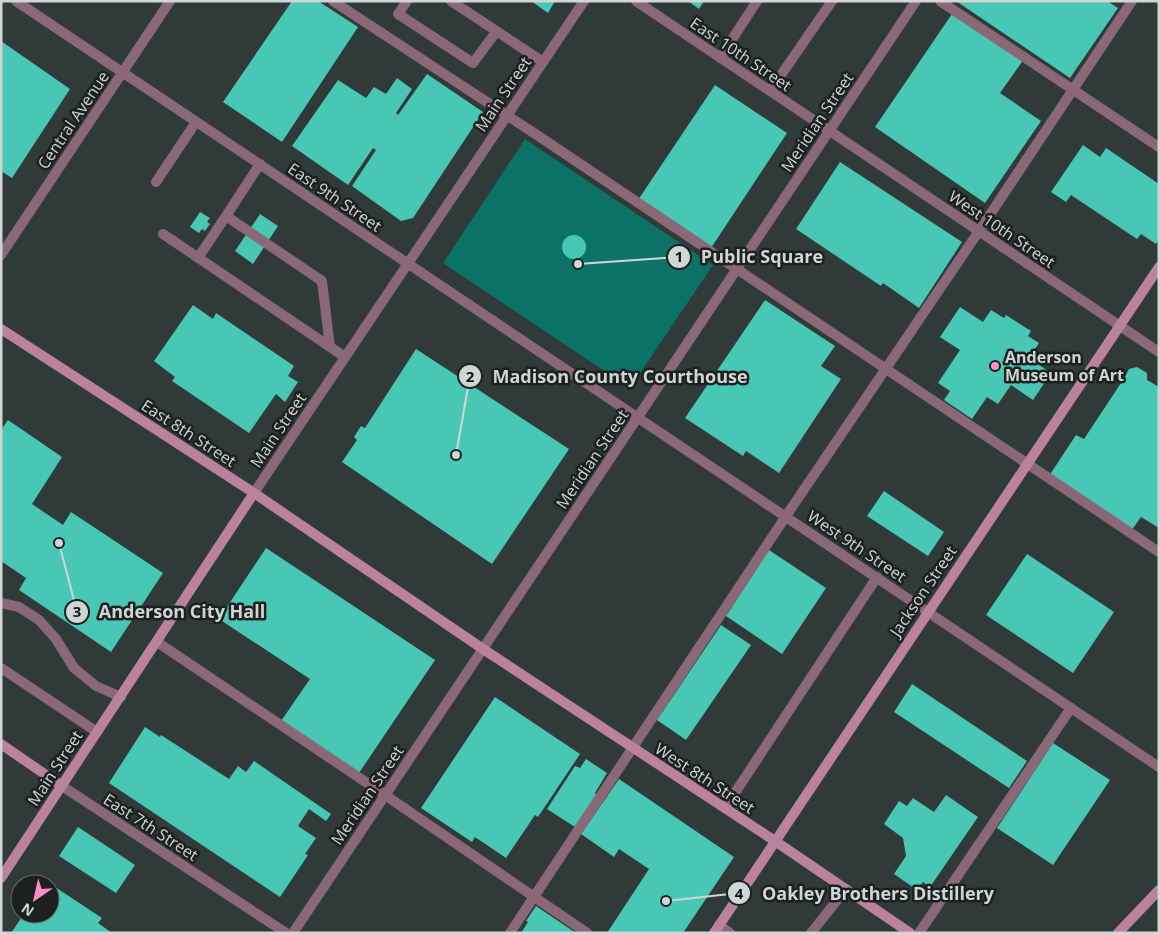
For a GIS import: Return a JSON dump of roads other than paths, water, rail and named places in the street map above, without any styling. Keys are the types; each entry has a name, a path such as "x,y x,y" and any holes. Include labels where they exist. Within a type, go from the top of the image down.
{"main road":[{"name":"Jackson Street","path":"717,929 1159,267"},
{"name":"East 8th Street","path":"1,329 254,494 483,649"},
{"name":"Main Street","path":"1,878 254,494"},
{"name":"West 8th Street","path":"483,649 775,841 910,933"},
{"name":"East 7th Street","path":"1,744 62,786"},
{"path":"1118,933 1159,890"}],"street":[{"name":"East 9th Street","path":"16,1 638,417"},
{"name":"Central Avenue","path":"1,255 170,1"},
{"path":"333,1 1159,552"},
{"path":"406,1 398,14 473,63 496,32"},
{"path":"451,1 543,62"},
{"name":"Main Street","path":"254,494 584,1"},
{"name":"East 10th Street","path":"636,1 829,131"},
{"path":"720,58 757,1"},
{"path":"770,91 832,1"},
{"name":"Meridian Street","path":"293,933 916,1"},
{"path":"940,1 1159,147"},
{"path":"510,933 786,516 1132,1"},
{"path":"156,182 196,122"},
{"name":"West 10th Street","path":"829,131 1159,352"},
{"path":"198,258 260,164"},
{"path":"226,216 322,281 330,347"},
{"path":"162,234 345,357"},
{"name":"West 9th Street","path":"638,417 1159,767"},
{"path":"725,808 877,577"},
{"path":"1,603 19,607 40,620 56,639 74,668 96,686 121,696"},
{"path":"156,642 587,933"},
{"path":"1,668 97,732"},
{"path":"919,933 1071,708"},
{"name":"East 7th Street","path":"62,786 286,933"},
{"path":"811,933 846,889"},
{"path":"717,929 730,933"}],"place":[{"name":"Public Square","path":"578,264"},
{"name":"Anderson Museum of Art","path":"995,366"},
{"name":"Madison County Courthouse","path":"456,455"},
{"name":"Anderson City Hall","path":"59,543"},
{"name":"Oakley Brothers Distillery","path":"666,901"}]}
